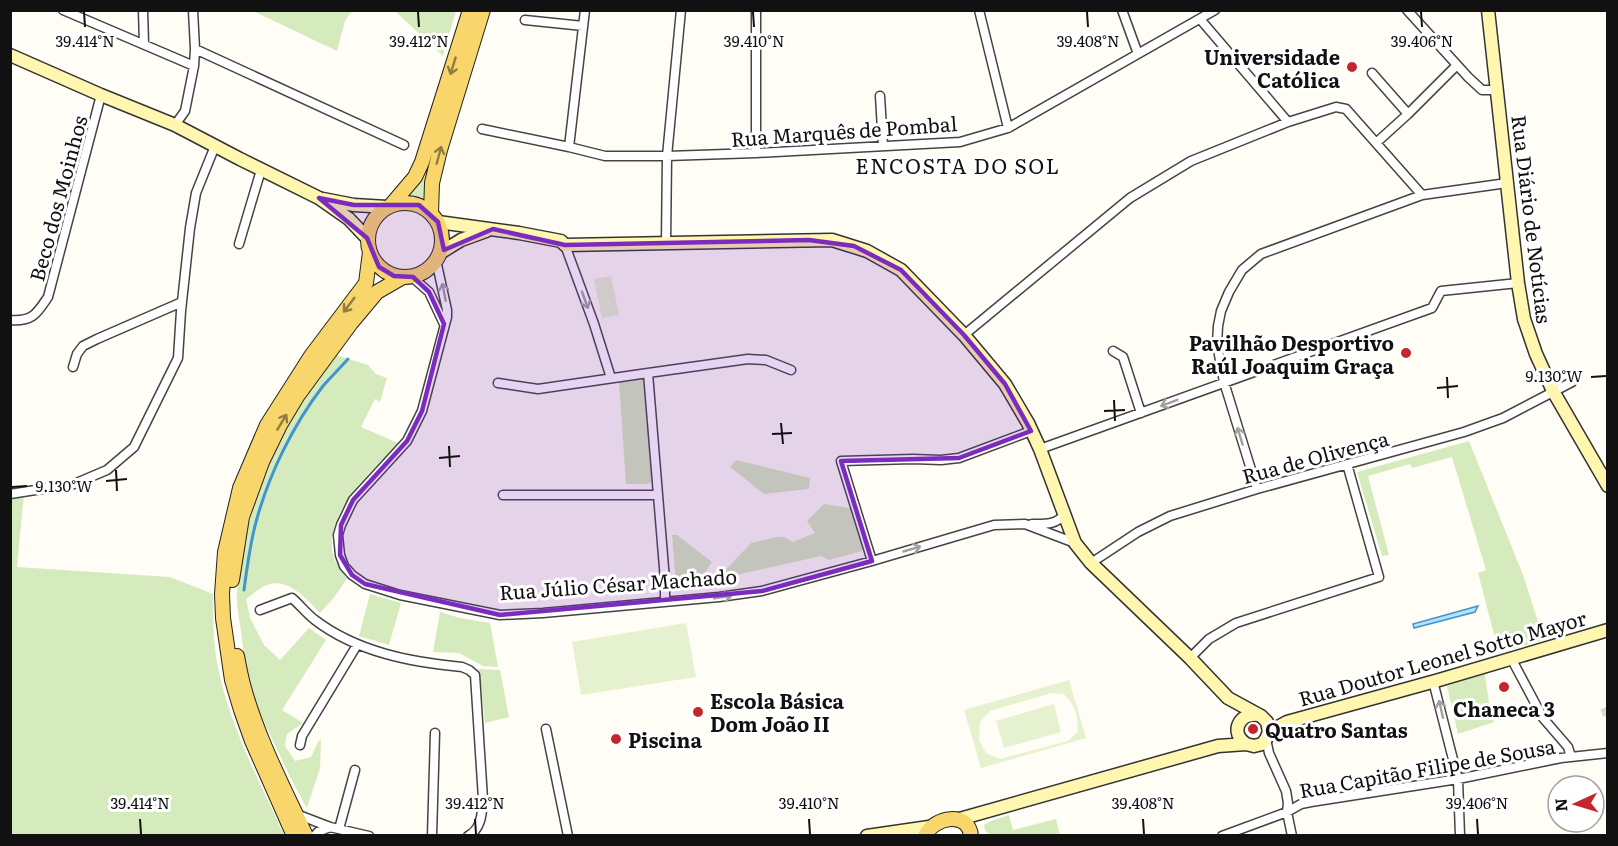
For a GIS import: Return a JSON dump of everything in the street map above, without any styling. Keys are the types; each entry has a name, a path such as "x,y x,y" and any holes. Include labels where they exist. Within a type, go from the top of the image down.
{"main road":[{"path":"294,836 252,741 232,680 222,594 225,552 240,488 262,436 294,382 366,283 368,231 375,217 390,206 416,177 470,10"},
{"path":"438,257 442,237 434,217 432,183 483,10"},
{"name":"Rua Diário de Notícias","path":"1488,10 1518,283 1528,336 1554,391 1608,486"},
{"path":"10,55 175,125 319,198 349,219 368,245 379,267 386,272 408,277"},
{"path":"319,198 354,205 390,206 406,202 413,203 434,217 561,241 565,245 832,240 867,251 901,270 964,335 1005,384 1040,449 1075,543 1091,563 1190,658 1228,698 1261,717 1269,727 1262,743 1239,737 1239,725 1228,698"},
{"path":"306,836 273,766 254,717 234,644 232,572 243,517 261,462 280,425 298,395 369,301 377,292 428,269 438,257 466,238 493,229"},
{"name":"Rua Doutor Leonel Sotto Mayor","path":"956,820 1218,746 1262,743 1287,722 1608,630"},
{"path":"1239,725 1247,716 1261,717"},
{"name":"Rua Doutor Leonel Sotto Mayor","path":"1261,717 1287,722"},
{"name":"Rua Doutor Leonel Sotto Mayor","path":"1218,746 1239,725"},
{"name":"Rua Doutor Leonel Sotto Mayor","path":"971,833 991,810"},
{"path":"867,836 927,831 938,822 956,820 968,825 971,833"}],"street":[{"path":"63,10 194,66"},
{"path":"143,10 144,45"},
{"path":"175,125 185,111 194,66 193,10"},
{"path":"569,147 585,10"},
{"path":"666,242 666,156 681,10"},
{"path":"756,10 756,153"},
{"path":"978,10 1008,128"},
{"path":"1122,10 1138,54"},
{"name":"Rua Marquês de Pombal","path":"482,129 605,156 756,153 960,142 1008,128 1215,10"},
{"path":"1407,10 1482,90 1497,90"},
{"path":"1200,19 1288,122"},
{"path":"525,20 583,26"},
{"path":"195,49 404,145"},
{"path":"1376,143 1457,64"},
{"path":"1372,73 1408,114"},
{"name":"Beco dos Moinhos","path":"10,320 19,321 35,316 48,297 101,95"},
{"path":"880,96 883,146"},
{"path":"964,335 1130,198 1191,161 1288,122 1336,107 1346,109 1422,195"},
{"path":"10,494 74,484 106,471 134,447 178,358 190,228 196,193 215,146"},
{"path":"239,244 261,170"},
{"path":"1257,489 1224,382 1217,344 1221,311 1242,270 1261,254 1422,195 1507,183"},
{"path":"565,245 611,378"},
{"name":"Rua Júlio César Machado","path":"438,257 447,310 422,411 407,441 353,500 338,535 340,555 344,566 364,584 400,595 500,615 718,597 762,591 994,525 1048,524 1059,521 1065,514"},
{"path":"408,277 429,292 444,324"},
{"path":"1040,449 1432,308 1440,291 1518,283"},
{"path":"73,367 77,354 83,346 182,302"},
{"path":"1113,351 1123,357 1141,413"},
{"path":"498,383 538,389 748,359 766,360 791,370"},
{"path":"648,373 665,602"},
{"name":"Rua de Olivença","path":"1091,563 1132,536 1170,516 1257,489 1464,432 1503,418 1572,382"},
{"path":"872,561 841,461 959,458 1031,431"},
{"path":"1190,658 1209,639 1236,623 1379,576 1347,464"},
{"path":"503,495 658,495"},
{"name":"Rua Júlio César Machado","path":"1025,524 1075,543"},
{"path":"260,610 292,598 314,619 357,645 389,655 462,667 475,675 483,799 482,819 473,834 468,836"},
{"path":"300,745 302,736 357,645"},
{"path":"1511,658 1543,718 1568,747 1571,757"},
{"path":"1433,681 1458,779 1460,836"},
{"path":"546,729 568,836"},
{"path":"432,836 435,733"},
{"path":"1262,743 1286,790 1287,812 1292,836"},
{"name":"Rua Capitão Filipe de Sousa","path":"1222,836 1287,812 1301,804 1458,779 1571,757 1608,753"},
{"path":"334,828 355,770"},
{"path":"296,814 334,828 369,836"},
{"path":"314,836 318,832 334,828"}],"highlighted area":[{"path":"319,198 354,205 419,205 438,222 444,250 493,229 565,245 809,240 854,246 901,270 964,335 1005,384 1031,431 959,458 841,461 872,561 762,591 500,615 365,584 352,575 340,555 341,525 353,500 407,441 422,411 444,324 429,292 413,277 394,276 379,267 367,238"}],"green space":[{"path":"253,11 352,11 345,21 337,51"},
{"path":"395,11 456,11 443,56"},
{"path":"477,11 427,176 428,205 416,198 403,199"},
{"path":"611,276 619,315 602,318 594,279"},
{"path":"336,355 368,365 376,374 387,378 380,402 375,399 361,427 398,443 352,494 335,524 332,539 333,554 347,579 320,613 296,590 281,584 273,583 265,586 246,599 250,618 264,645 280,660 309,628 326,640 282,710 303,723 287,734 285,746 295,761 311,757 321,740 320,768 307,808 264,721 247,676 238,611 237,583 254,507 271,461 293,417"},
{"path":"640,379 645,384 653,481 648,484 626,484 619,382"},
{"path":"1469,441 1523,575 1544,640 1499,653 1478,573 1486,570 1452,457 1412,468 1410,464 1368,476 1389,555 1382,556 1357,472"},
{"path":"736,460 810,478 809,489 764,494 730,467"},
{"path":"24,492 17,567 170,577 213,594 215,649 223,690 246,753 284,835 11,835 10,494"},
{"path":"824,504 851,508 862,551 829,560 821,556 723,578 718,587 686,590 676,584 672,535 677,535 712,562 703,576 717,579 751,543 777,537 784,537 793,542 815,533 807,521"},
{"path":"370,594 401,603 389,645 359,636"},
{"path":"440,612 490,623 498,667 483,666 459,653 433,652"},
{"path":"686,623 696,677 581,695 572,642"},
{"path":"479,669 500,670 509,717 485,723"},
{"path":"1485,674 1494,722 1458,734 1447,686"},
{"path":"1069,680 1086,738 981,768 964,710","holes":["1052,693 1064,694 1076,711 1078,731 1068,741 1000,759 986,753 979,740 980,722 990,711"]},
{"path":"1054,704 1061,732 1004,748 996,721"},
{"path":"1009,815 1013,830 1056,819 1060,835 990,835 985,830 984,825"}],"water":[{"path":"1478,606 1475,612 1414,628 1413,624"}],"waterway":[{"path":"244,590 254,530 275,468 312,401 348,359"}],"tunnel":[{"path":"1604,708 1608,718"}],"place":[{"name":"Universidade Católica","path":"1352,67"},
{"name":"Pavilhão Desportivo Raúl Joaquim Graça","path":"1406,353"},
{"name":"Chaneca 3","path":"1504,687"},
{"name":"Escola Básica Dom João II","path":"698,712"},
{"name":"Quatro Santas","path":"1253,729"},
{"name":"Piscina","path":"616,739"}],"district":[{"name":"ENCOSTA DO SOL","path":"958,164"}]}
